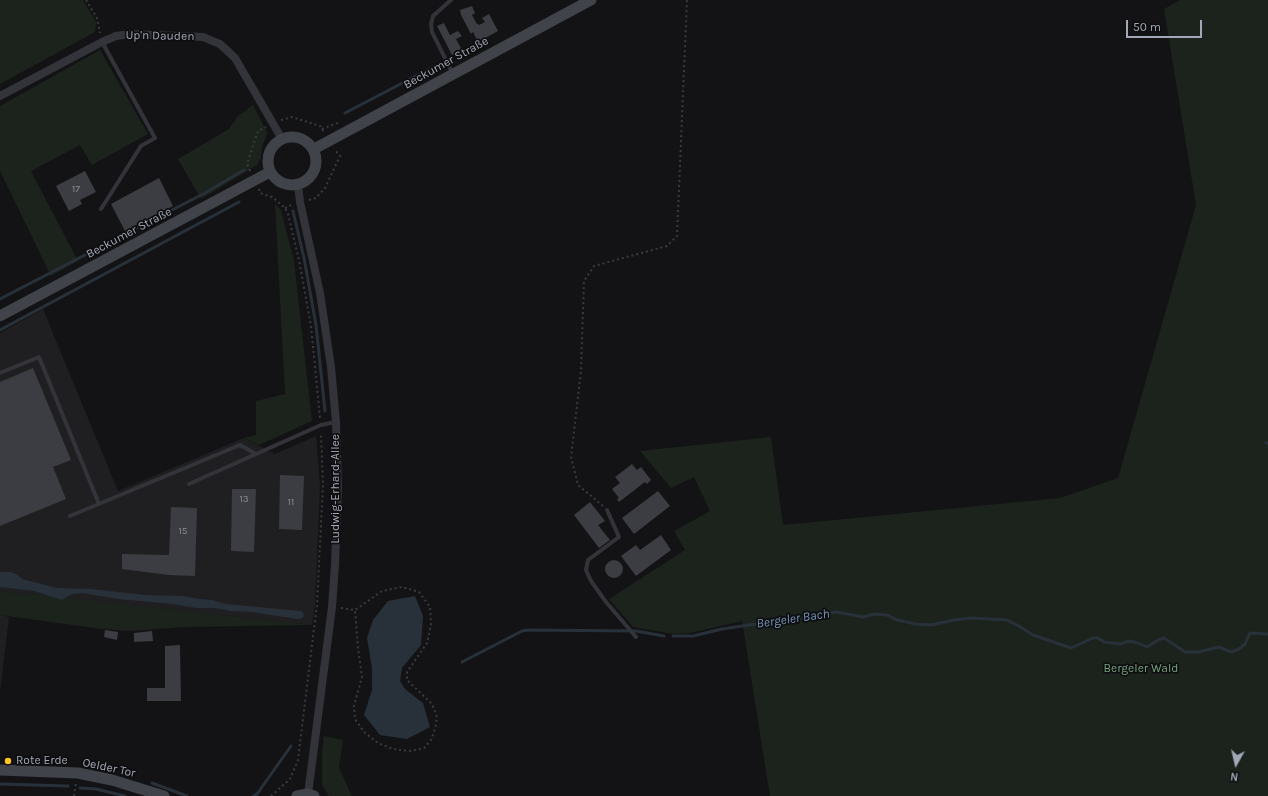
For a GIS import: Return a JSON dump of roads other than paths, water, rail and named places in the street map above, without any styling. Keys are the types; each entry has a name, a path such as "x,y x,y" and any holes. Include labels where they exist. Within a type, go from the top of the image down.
{"main road":[{"name":"Beckumer Straße","path":"314,150 591,0"},
{"path":"291,136 300,137 308,142 314,150 317,158 316,167 312,175 306,181 298,185 287,185 282,183 270,172 268,157 270,149 275,143 282,139 291,136"},
{"name":"Beckumer Straße","path":"0,316 270,172"},
{"name":"Oelder Tor","path":"0,770 78,774 112,780 164,796"},
{"path":"297,796 311,795"}],"street":[{"name":"Up'n Dauden","path":"0,96 116,36 131,34 203,37 220,44 235,58 282,139"},
{"name":"Ludwig-Erhard-Allee","path":"298,185 300,202 321,301 331,367 336,422 338,486 332,607 311,795"}],"lane":[{"path":"452,0 433,16 431,24 432,32 453,74"},
{"path":"101,209 141,146 155,138 102,42"},
{"path":"0,374 39,357 99,504"},
{"path":"189,484 321,425 336,422"},
{"path":"70,516 240,445 256,454"},
{"path":"607,510 619,537 588,560 586,570 591,581 606,602 636,637"}],"waterway":[{"path":"345,113 435,66"},
{"path":"0,299 203,194 244,170"},
{"path":"0,330 239,202"},
{"path":"293,211 304,258 316,325 325,411"},
{"name":"Bergeler Bach","path":"673,636 693,636 722,629 837,612 863,617 875,614 887,615 897,620 931,625 971,618 1007,620 1033,635 1071,648 1093,638 1098,638 1104,642 1120,644 1129,641 1147,647 1164,638 1185,652 1198,652 1219,647 1231,652 1239,649 1245,644 1250,633 1268,634"},
{"name":"Bergeler Bach","path":"462,662 522,631 527,630 636,631 664,636"},
{"path":"253,796 257,794 291,746"},
{"path":"152,783 187,796"},
{"path":"0,784 68,786"},
{"path":"80,788 96,789 125,796"}],"place":[{"name":"Rote Erde","path":"8,761"}],"park label":[{"name":"Bergeler Wald","path":"1141,669"}]}
